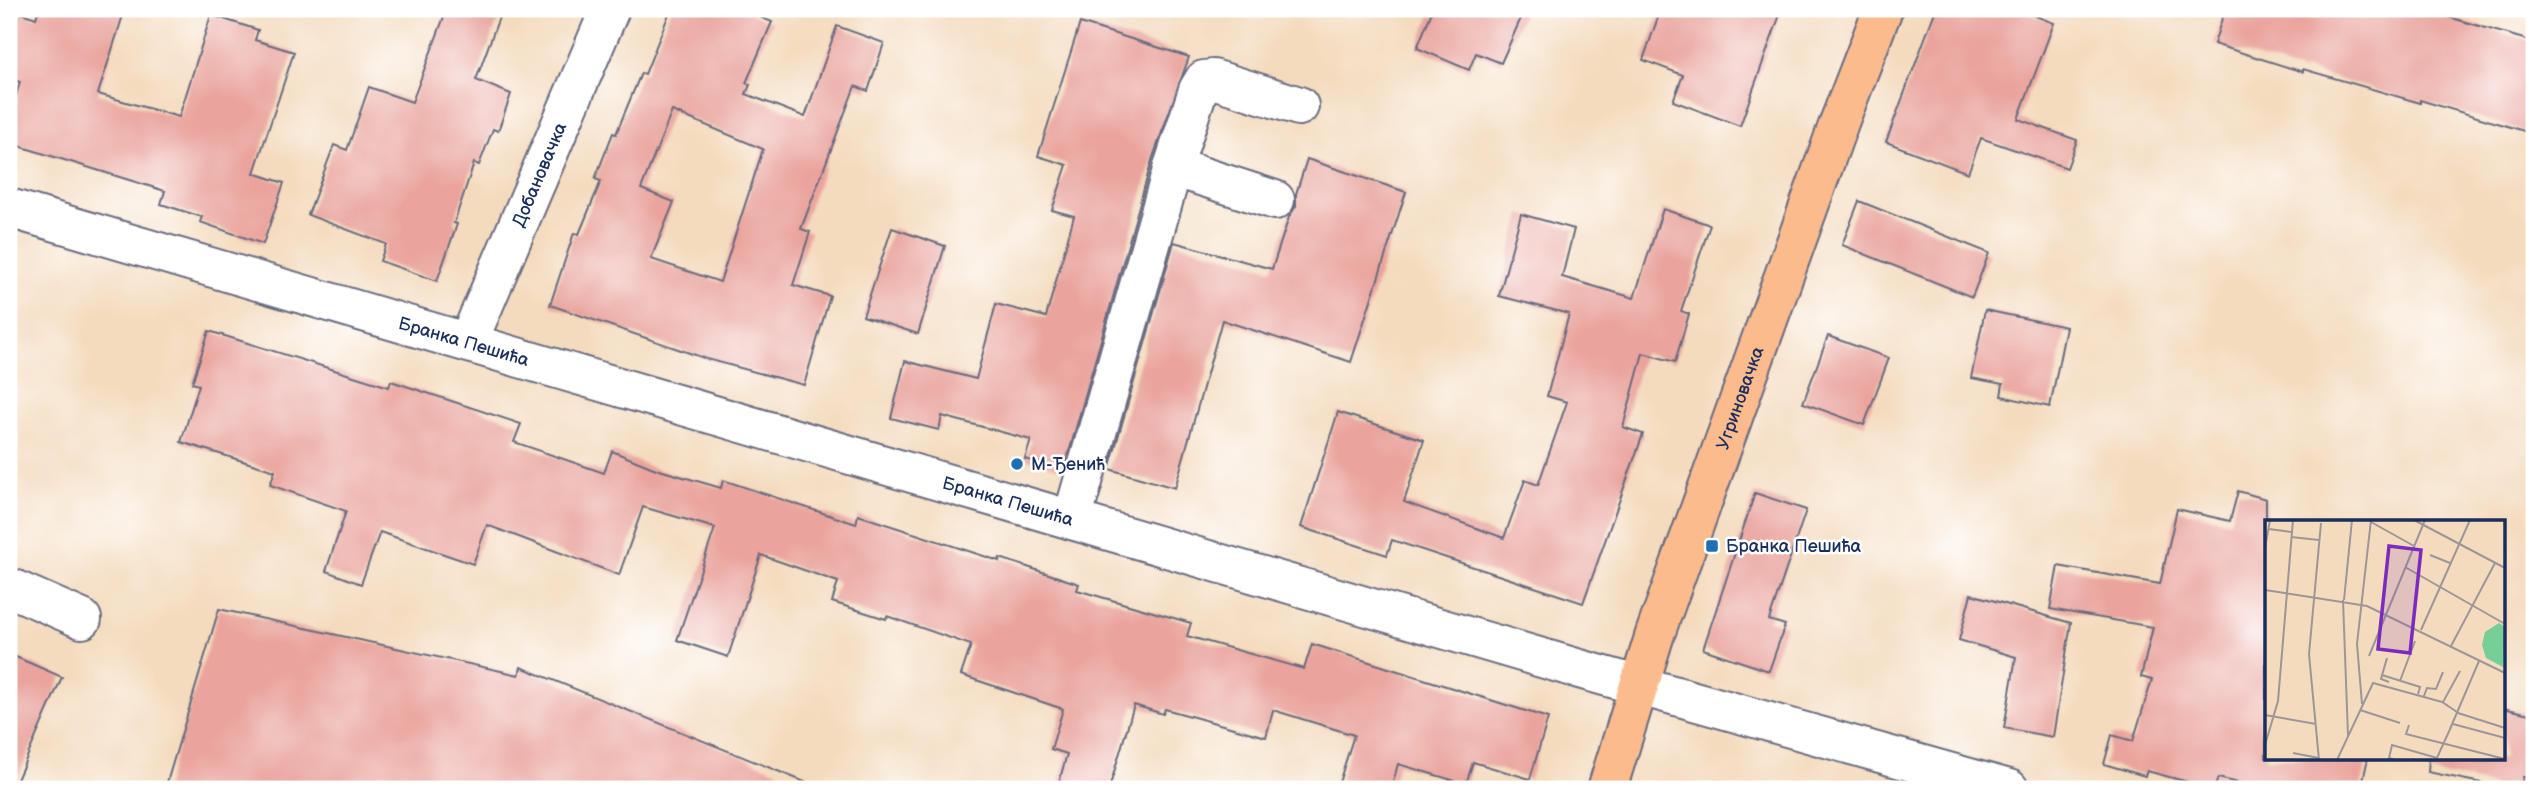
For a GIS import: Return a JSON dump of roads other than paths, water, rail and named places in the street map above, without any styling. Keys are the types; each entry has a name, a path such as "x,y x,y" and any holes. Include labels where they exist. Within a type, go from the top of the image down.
{"main road":[{"name":"Угриновачка","path":"1607,789 1637,684 1835,133 1884,9"}],"street":[{"name":"Добановачка","path":"468,342 610,9"},
{"path":"1072,520 1172,167 1198,90 1204,80 1213,79 1299,106"},
{"path":"1172,167 1275,200"},
{"name":"Бранка Пешића","path":"9,208 1072,520 2009,789"},
{"path":"9,587 82,619"}],"place":[{"name":"М-Ђенић","path":"1017,464"},
{"name":"Бранка Пешића","path":"1712,546"}]}
